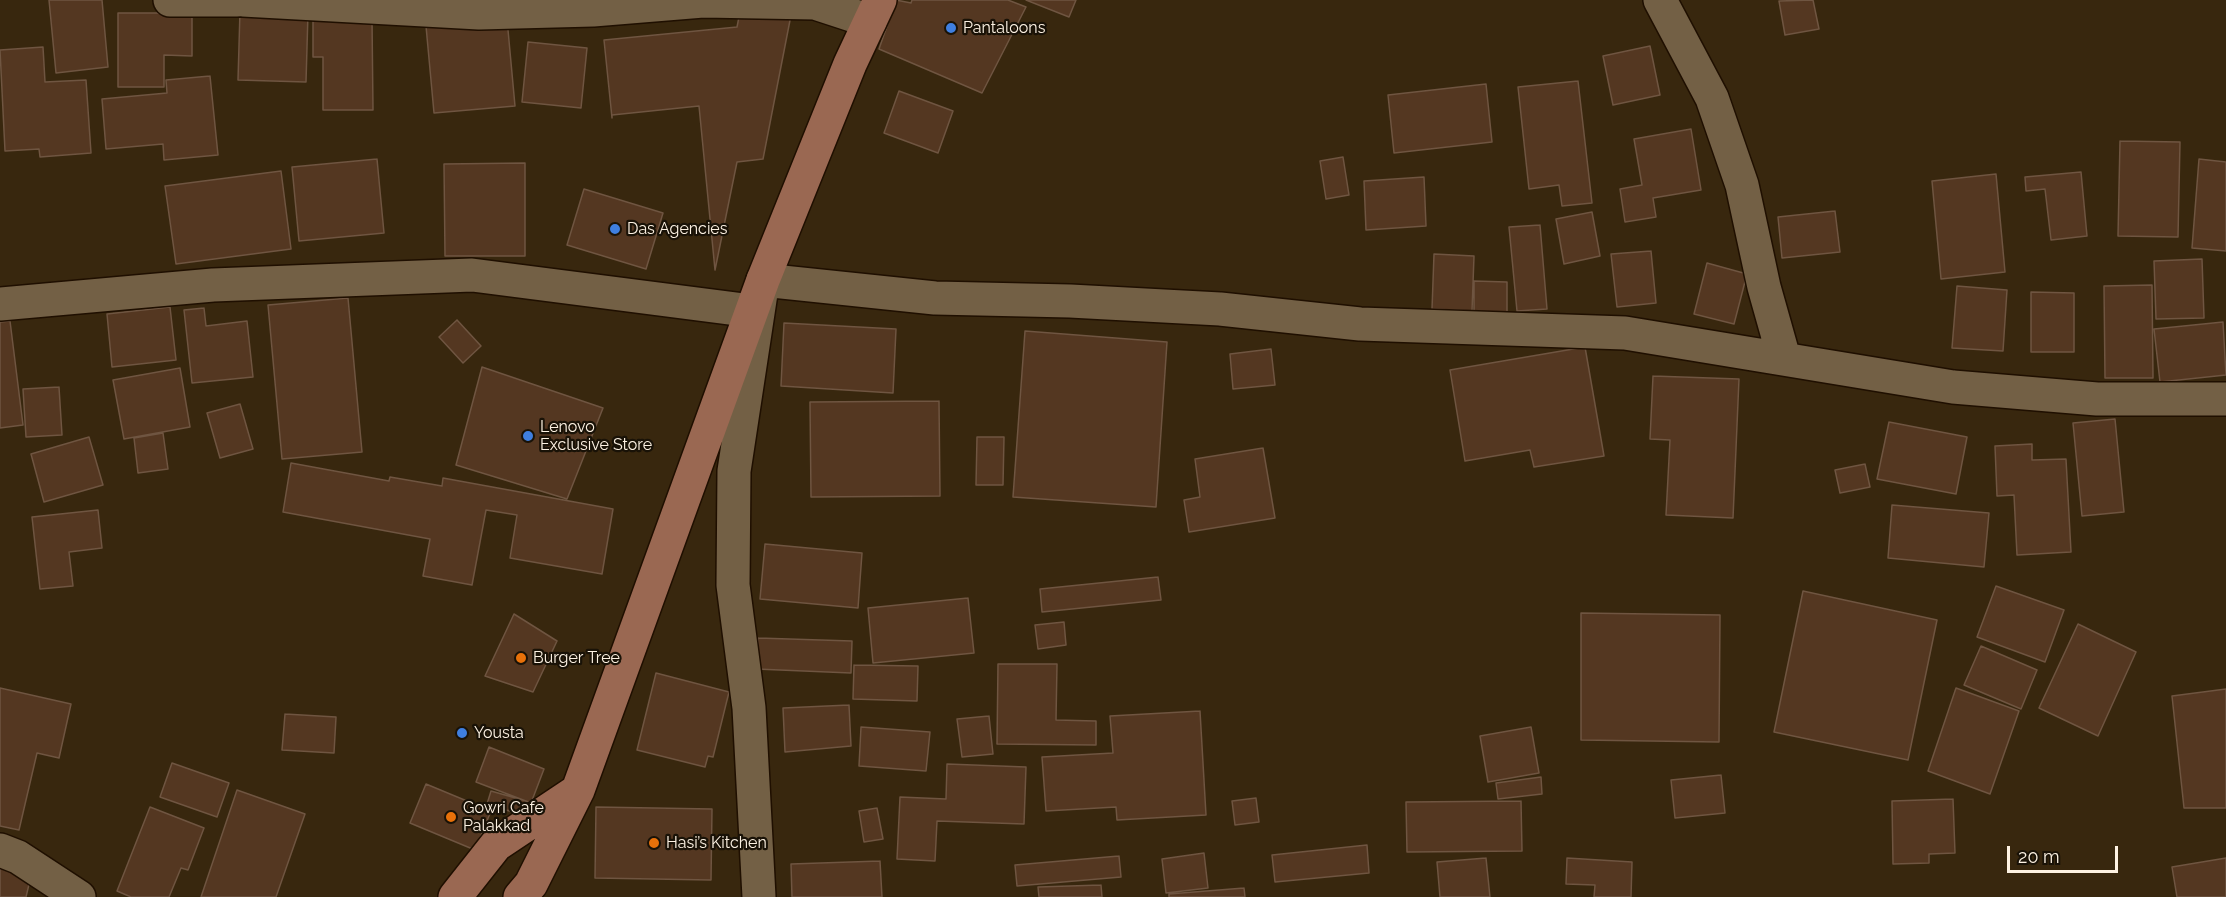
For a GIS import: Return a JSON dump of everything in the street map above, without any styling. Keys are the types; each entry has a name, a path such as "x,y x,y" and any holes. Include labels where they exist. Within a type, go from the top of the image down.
{"main road":[{"path":"520,897 531,884 578,790 752,311 875,10"},
{"path":"455,897 496,845 578,790"}],"street":[{"path":"170,0 237,0"},
{"path":"243,0 479,13 593,10 703,1 815,3 875,10"},
{"path":"1660,0 1712,98 1742,185 1764,286 1784,358"},
{"path":"0,304 213,285 472,275 752,311"},
{"path":"759,897 750,708 733,573 734,471 764,280 935,297 1220,309 1360,324 1625,333 1953,387 2097,399 2226,399"},
{"path":"0,850 18,858 79,897"}],"building":[{"path":"49,0 102,0 108,67 56,73"},
{"name":"Pantaloons","path":"896,0 911,3 912,0 1008,0 1026,7 982,93 879,49"},
{"path":"1026,0 1076,0 1069,17"},
{"path":"1813,0 1819,29 1785,35 1779,1"},
{"path":"741,7 792,10 763,159 737,162 715,270 699,106 612,115 612,118 604,40 737,27"},
{"path":"240,11 308,13 306,82 238,80"},
{"path":"118,13 192,13 192,56 164,55 164,87 118,87"},
{"path":"313,19 372,19 373,110 323,110 323,57 313,57"},
{"path":"507,19 515,106 434,113 426,26"},
{"path":"528,42 587,48 581,108 522,102"},
{"path":"1650,46 1660,95 1613,105 1603,56"},
{"path":"43,47 45,82 86,80 91,153 40,157 39,149 5,151 0,50"},
{"path":"210,76 218,155 164,160 163,144 106,149 102,99 167,93 166,80"},
{"path":"1578,81 1592,203 1562,206 1559,185 1529,189 1518,87"},
{"path":"1486,84 1492,142 1394,153 1388,95"},
{"path":"899,91 953,111 938,153 884,133"},
{"path":"1691,129 1701,190 1653,198 1656,217 1625,222 1620,189 1642,185 1634,139"},
{"path":"2120,141 2180,142 2178,237 2118,236"},
{"path":"1343,157 1349,195 1326,199 1320,161"},
{"path":"377,159 384,233 299,241 292,167"},
{"path":"2199,159 2226,162 2226,251 2192,248"},
{"path":"525,163 525,256 445,256 444,164"},
{"path":"281,171 291,249 176,264 165,186"},
{"path":"2081,172 2087,236 2051,240 2045,189 2026,191 2025,177"},
{"path":"1996,174 2005,272 1941,279 1932,181"},
{"path":"1424,177 1426,226 1366,230 1364,181"},
{"name":"Das Agencies","path":"584,189 663,213 646,269 567,245"},
{"path":"1835,211 1840,252 1782,258 1778,217"},
{"path":"1592,212 1600,256 1564,264 1556,219"},
{"path":"1540,225 1547,309 1517,311 1509,227"},
{"path":"1651,251 1656,303 1617,307 1611,254"},
{"path":"1434,254 1474,256 1472,311 1432,309"},
{"path":"2202,259 2204,318 2156,319 2154,261"},
{"path":"1707,263 1747,274 1734,324 1694,314"},
{"path":"1474,281 1507,282 1507,323 1474,323"},
{"path":"2152,285 2153,378 2105,378 2104,286"},
{"path":"1957,286 2007,290 2003,351 1952,348"},
{"path":"2031,292 2074,293 2074,352 2031,352"},
{"path":"348,298 362,452 282,459 268,305"},
{"path":"170,307 176,360 112,367 107,314"},
{"path":"204,308 206,326 247,321 253,377 192,383 184,310"},
{"path":"457,320 481,346 463,363 439,337"},
{"path":"10,321 23,425 0,428 0,322"},
{"path":"2223,322 2226,375 2160,382 2154,329"},
{"path":"784,323 896,329 893,393 781,386"},
{"path":"1025,331 1167,342 1156,507 1013,497"},
{"path":"1585,347 1604,456 1534,467 1530,450 1465,461 1450,370"},
{"path":"1271,349 1275,385 1233,389 1230,354"},
{"name":"Lenovo Exclusive Store","path":"482,367 603,408 567,499 456,465"},
{"path":"180,368 190,427 124,439 113,380"},
{"path":"1653,376 1739,379 1733,518 1666,515 1670,440 1650,439"},
{"path":"59,387 62,435 26,437 23,389"},
{"path":"939,401 940,496 811,497 810,402"},
{"path":"240,404 253,449 220,458 207,413"},
{"path":"2115,419 2124,512 2082,516 2073,423"},
{"path":"1889,422 1967,437 1956,494 1877,479"},
{"path":"163,433 168,469 138,473 134,438"},
{"path":"89,437 103,485 44,502 31,454"},
{"path":"977,437 1004,437 1003,485 976,485"},
{"path":"2032,444 2032,460 2066,459 2071,552 2017,555 2014,495 1997,496 1995,446"},
{"path":"1263,448 1275,518 1189,532 1184,500 1200,497 1195,459"},
{"path":"291,463 389,481 390,477 442,486 443,478 613,509 602,574 510,558 517,515 486,510 472,585 423,576 430,539 283,512"},
{"path":"1865,464 1870,487 1840,493 1835,470"},
{"path":"1892,505 1989,513 1984,567 1888,558"},
{"path":"98,510 102,548 69,552 73,586 40,589 32,517"},
{"path":"765,544 862,553 858,608 760,599"},
{"path":"1158,577 1161,600 1042,612 1040,589"},
{"path":"1996,586 2064,610 2045,662 1977,637"},
{"path":"1803,591 1937,620 1908,760 1774,732"},
{"path":"968,598 974,653 873,663 868,608"},
{"path":"1581,613 1720,615 1719,742 1581,740"},
{"name":"Burger Tree","path":"514,614 557,641 533,692 485,676"},
{"path":"1064,622 1066,645 1038,649 1035,625"},
{"path":"2078,624 2136,652 2098,736 2039,708"},
{"path":"758,638 852,641 851,673 756,669"},
{"path":"1981,646 2037,670 2021,709 1964,685"},
{"path":"998,664 1057,664 1056,720 1096,721 1096,745 997,744"},
{"path":"854,665 918,666 917,701 853,699"},
{"path":"656,673 729,692 713,757 708,756 705,767 637,750"},
{"path":"0,688 71,704 59,758 37,753 19,830 0,826"},
{"path":"1956,688 2019,711 1990,794 1928,771"},
{"path":"2226,689 2226,808 2184,808 2172,696"},
{"path":"849,705 851,746 785,752 783,708"},
{"path":"1200,711 1206,815 1117,820 1116,807 1046,811 1042,757 1113,753 1110,716"},
{"path":"285,714 336,717 334,753 282,750"},
{"path":"989,716 993,754 962,757 957,719"},
{"path":"861,727 930,732 926,771 859,766"},
{"path":"1531,727 1539,773 1488,782 1480,736"},
{"path":"489,747 544,769 531,803 476,782"},
{"path":"172,763 229,783 217,817 160,797"},
{"path":"947,764 1026,767 1024,824 937,821 935,861 897,859 900,797 946,799"},
{"path":"1721,775 1725,813 1675,818 1671,780"},
{"path":"1541,777 1542,794 1498,799 1496,783"},
{"name":"Gowri Cafe Palakkad","path":"426,784 491,811 475,850 410,823"},
{"path":"237,790 305,814 276,897 201,897"},
{"path":"491,791 526,801 522,815 487,804"},
{"path":"1256,798 1259,822 1235,825 1232,801"},
{"path":"1953,799 1955,853 1929,854 1929,863 1893,864 1892,801"},
{"path":"1521,801 1522,851 1407,852 1406,802"},
{"path":"150,807 204,828 188,870 181,868 169,897 131,897 117,891"},
{"name":"Hasi’s Kitchen","path":"596,807 712,809 711,880 595,878"},
{"path":"877,808 883,839 864,842 859,811"},
{"path":"1367,845 1369,873 1275,882 1272,855"},
{"path":"1204,853 1208,888 1166,893 1162,859"},
{"path":"1119,856 1121,877 1017,886 1015,865"},
{"path":"1486,858 1490,897 1440,897 1437,862"},
{"path":"1567,858 1632,862 1631,897 1594,897 1595,885 1566,884"},
{"path":"2226,858 2226,897 2177,897 2172,867"},
{"path":"880,861 882,897 792,897 791,864"},
{"path":"0,866 31,876 26,897 0,897"},
{"path":"1101,885 1102,897 1039,897 1038,887"},
{"path":"1244,888 1245,897 1169,897 1169,894"}],"place":[{"name":"Pantaloons","path":"951,28"},
{"name":"Das Agencies","path":"615,229"},
{"name":"Lenovo Exclusive Store","path":"528,436"},
{"name":"Burger Tree","path":"521,658"},
{"name":"Yousta","path":"462,733"},
{"name":"Gowri Cafe Palakkad","path":"451,817"},
{"name":"Hasi’s Kitchen","path":"654,843"}]}
